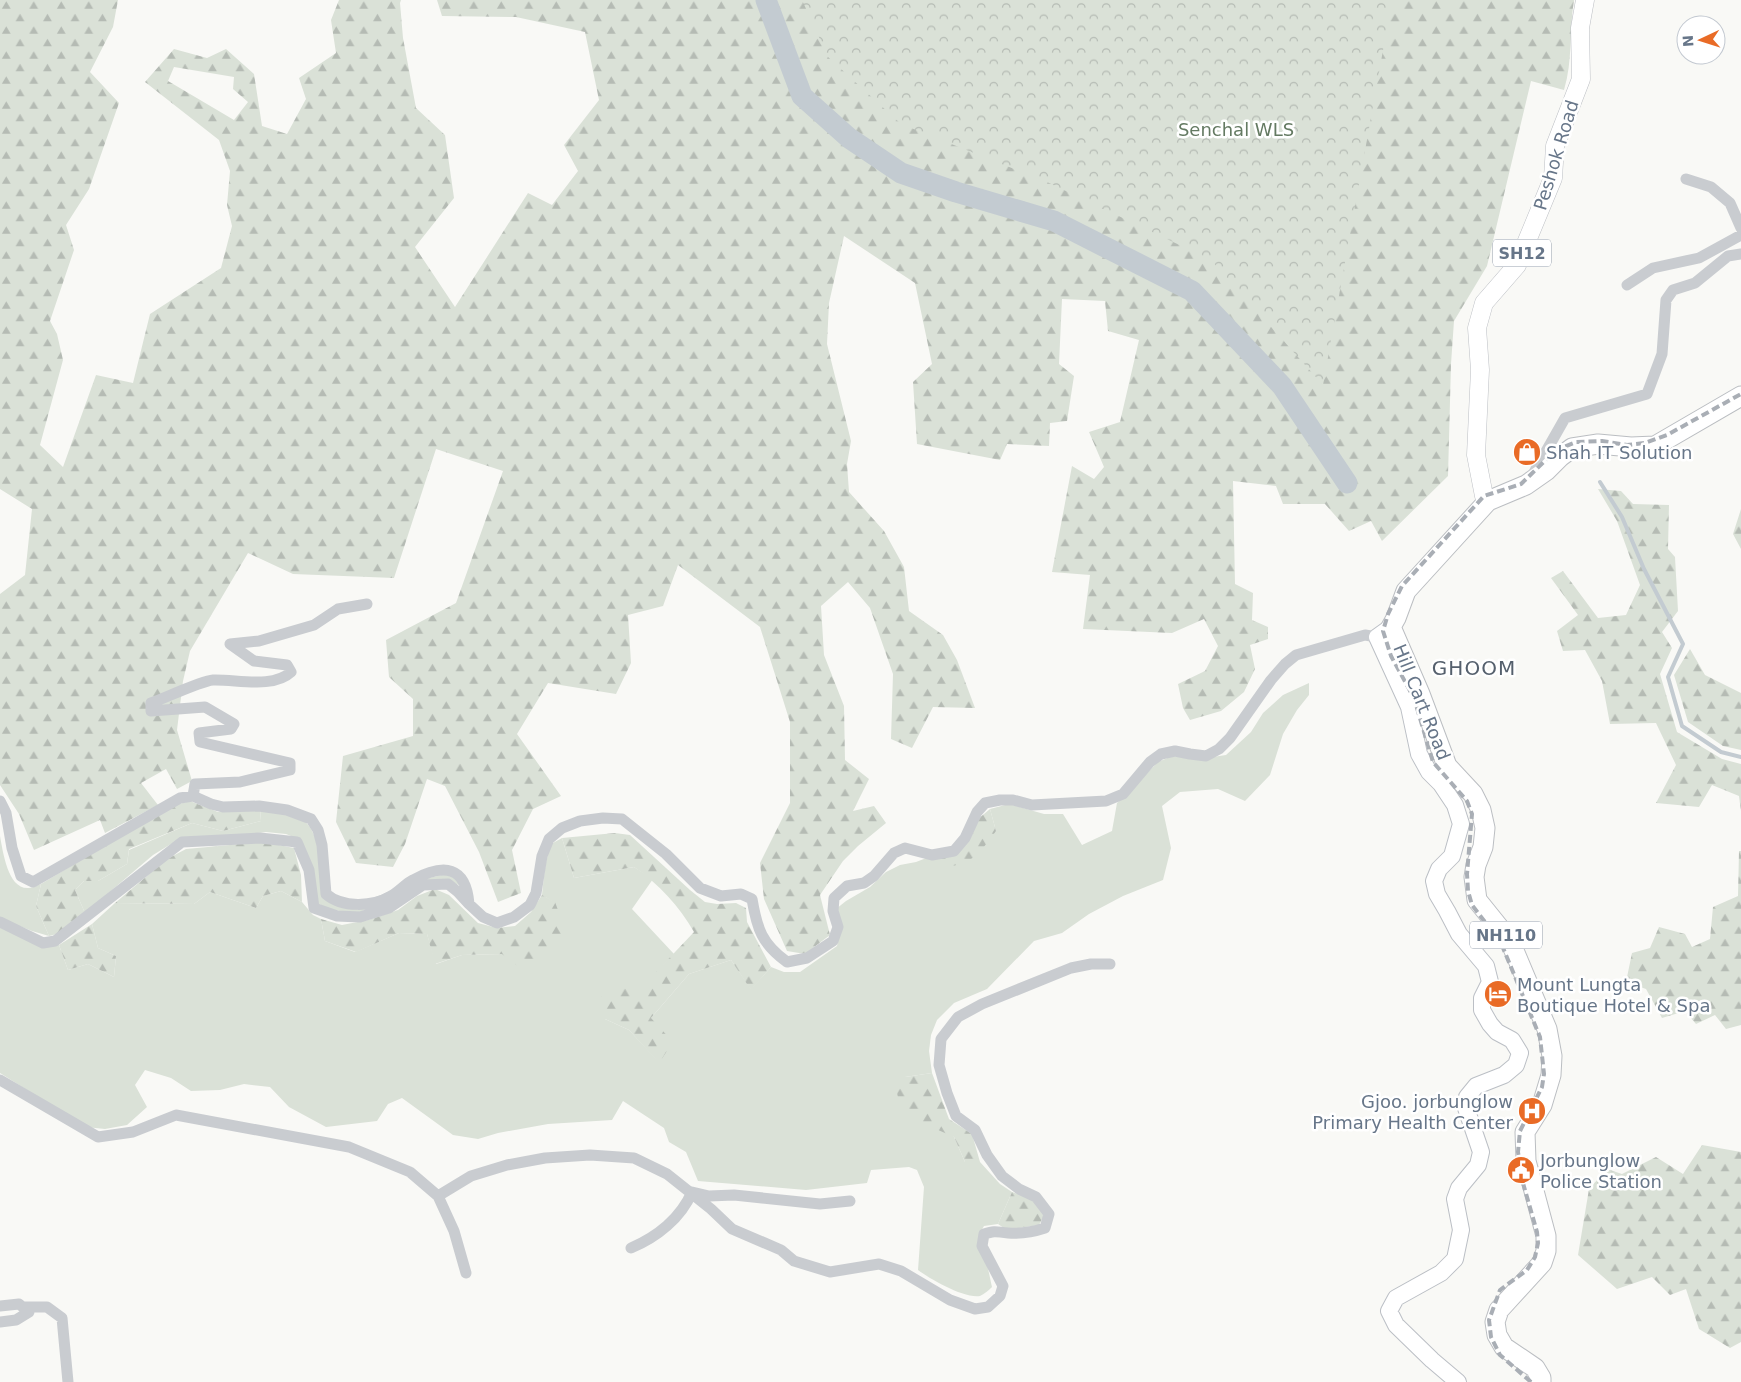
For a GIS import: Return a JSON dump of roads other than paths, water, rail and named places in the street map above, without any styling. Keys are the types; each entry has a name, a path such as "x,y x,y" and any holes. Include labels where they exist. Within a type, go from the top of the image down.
{"highway":[{"name":"Hill Cart Road","path":"1541,1382 1541,1378 1535,1368 1504,1347 1497,1334 1495,1322 1499,1310 1542,1263 1546,1251 1546,1236 1526,1161 1525,1132 1542,1105 1551,1075 1552,1056 1547,1030 1510,941 1477,900 1474,877 1485,828 1481,810 1473,794 1447,766 1420,694 1384,632 1396,618 1406,591 1488,502 1526,485 1546,471 1572,448 1598,444 1631,447 1654,446 1741,396"}],"main road":[{"name":"Peshok Road","path":"1488,502 1484,496 1476,455 1480,370 1477,328 1484,303 1517,265 1553,178 1555,146 1581,78 1580,28 1585,0"},
{"path":"1384,632 1409,707 1419,754 1429,772 1441,784 1455,805 1461,824 1452,856 1439,869 1434,881 1437,894 1459,934 1486,966 1490,982 1482,998 1482,1010 1497,1032 1512,1040 1520,1053 1516,1065 1504,1075 1476,1086 1467,1097 1466,1108 1481,1152 1478,1164 1459,1188 1455,1199 1461,1230 1455,1259 1441,1273 1396,1298 1389,1310 1396,1326 1458,1382"}],"street":[{"path":"1686,179 1711,187 1730,203 1741,228"},
{"path":"1627,285 1652,268 1699,258 1741,235"},
{"path":"1526,485 1565,418 1647,394 1662,354 1666,300 1673,290 1695,283 1728,256 1741,254"},
{"path":"193,796 195,784 240,782 290,770 290,763 200,742 200,733 231,729 234,724 205,707 152,711 152,703 211,680 260,682 286,677 291,672 287,665 254,661 230,644 259,641 314,625 338,609 367,604"},
{"path":"0,922 43,944 55,941 182,842 260,838 297,842 309,870 314,908 336,916 360,917 389,908 423,885 448,884 483,916 497,923 514,917 530,905 536,893 542,856 549,839 562,828 580,821 603,818 622,819 666,854 700,888 721,896 741,894 752,899 755,920 760,935 773,952 786,962 806,958 833,942 838,927 833,912 834,898 847,886 864,883 874,876 894,853 905,848 932,855 954,851 966,838 977,812 985,803 1013,800 1032,805 1058,805 1106,801 1122,794 1150,762 1161,754 1175,750 1206,756 1219,749 1230,738 1271,680 1296,654 1365,635 1384,632"},
{"path":"0,801 6,813 12,848 21,876 33,882 180,798 193,796 211,804 224,807 259,806 287,810 311,819 318,830 322,845 326,894 333,901 350,904 371,904 391,897 412,880 433,872 448,870 458,873 465,882 469,904"},
{"path":"438,1196 471,1176 507,1165 545,1158 590,1155 634,1158 667,1174 692,1192 732,1229 781,1250 794,1261 830,1272 879,1264 901,1271 950,1300 975,1309 988,1307 1000,1296 1003,1286 982,1246 984,1234 995,1230 1008,1233 1032,1232 1045,1228 1050,1214 1036,1197 1019,1190 1002,1176 975,1130 956,1116 939,1065 941,1038 958,1017 982,1004 1071,968 1091,964 1110,964"},
{"path":"0,1080 98,1137 134,1132 176,1114 349,1147 410,1172 438,1196 454,1231 466,1274"},
{"path":"692,1192 709,1196 734,1195 820,1204 850,1201"},
{"path":"631,1248 645,1242 670,1223 687,1204 692,1192"},
{"path":"0,1306 19,1304 29,1312 16,1320 0,1322"},
{"path":"23,1307 47,1307 62,1318 68,1382"}],"waterway":[{"path":"766,0 802,96 849,138 901,173 956,192 1054,221 1192,291 1282,386 1347,483"},
{"path":"1600,482 1622,517 1644,569 1683,644 1668,677 1682,726 1721,752 1741,757"}],"railway":[{"path":"1531,1382 1500,1355 1491,1337 1489,1320 1500,1290 1527,1270 1535,1257 1538,1243 1537,1232 1523,1183 1518,1152 1520,1131 1542,1087 1544,1074 1540,1037 1501,943 1472,905 1468,891 1467,874 1472,814 1467,801 1433,762 1414,698 1391,656 1383,631 1388,614 1402,586 1484,496 1521,484 1556,450 1576,442 1602,441 1627,445 1645,443 1667,435 1741,394"}],"place":[{"name":"Shah IT Solution","path":"1527,452"},
{"name":"Mount Lungta Boutique Hotel & Spa","path":"1498,994"},
{"name":"Gjoo. jorbunglow Primary Health Center","path":"1532,1111"},
{"name":"Jorbunglow Police Station","path":"1521,1170"}],"district":[{"name":"GHOOM","path":"1474,668"}],"park label":[{"name":"Senchal WLS","path":"1236,129"}]}
